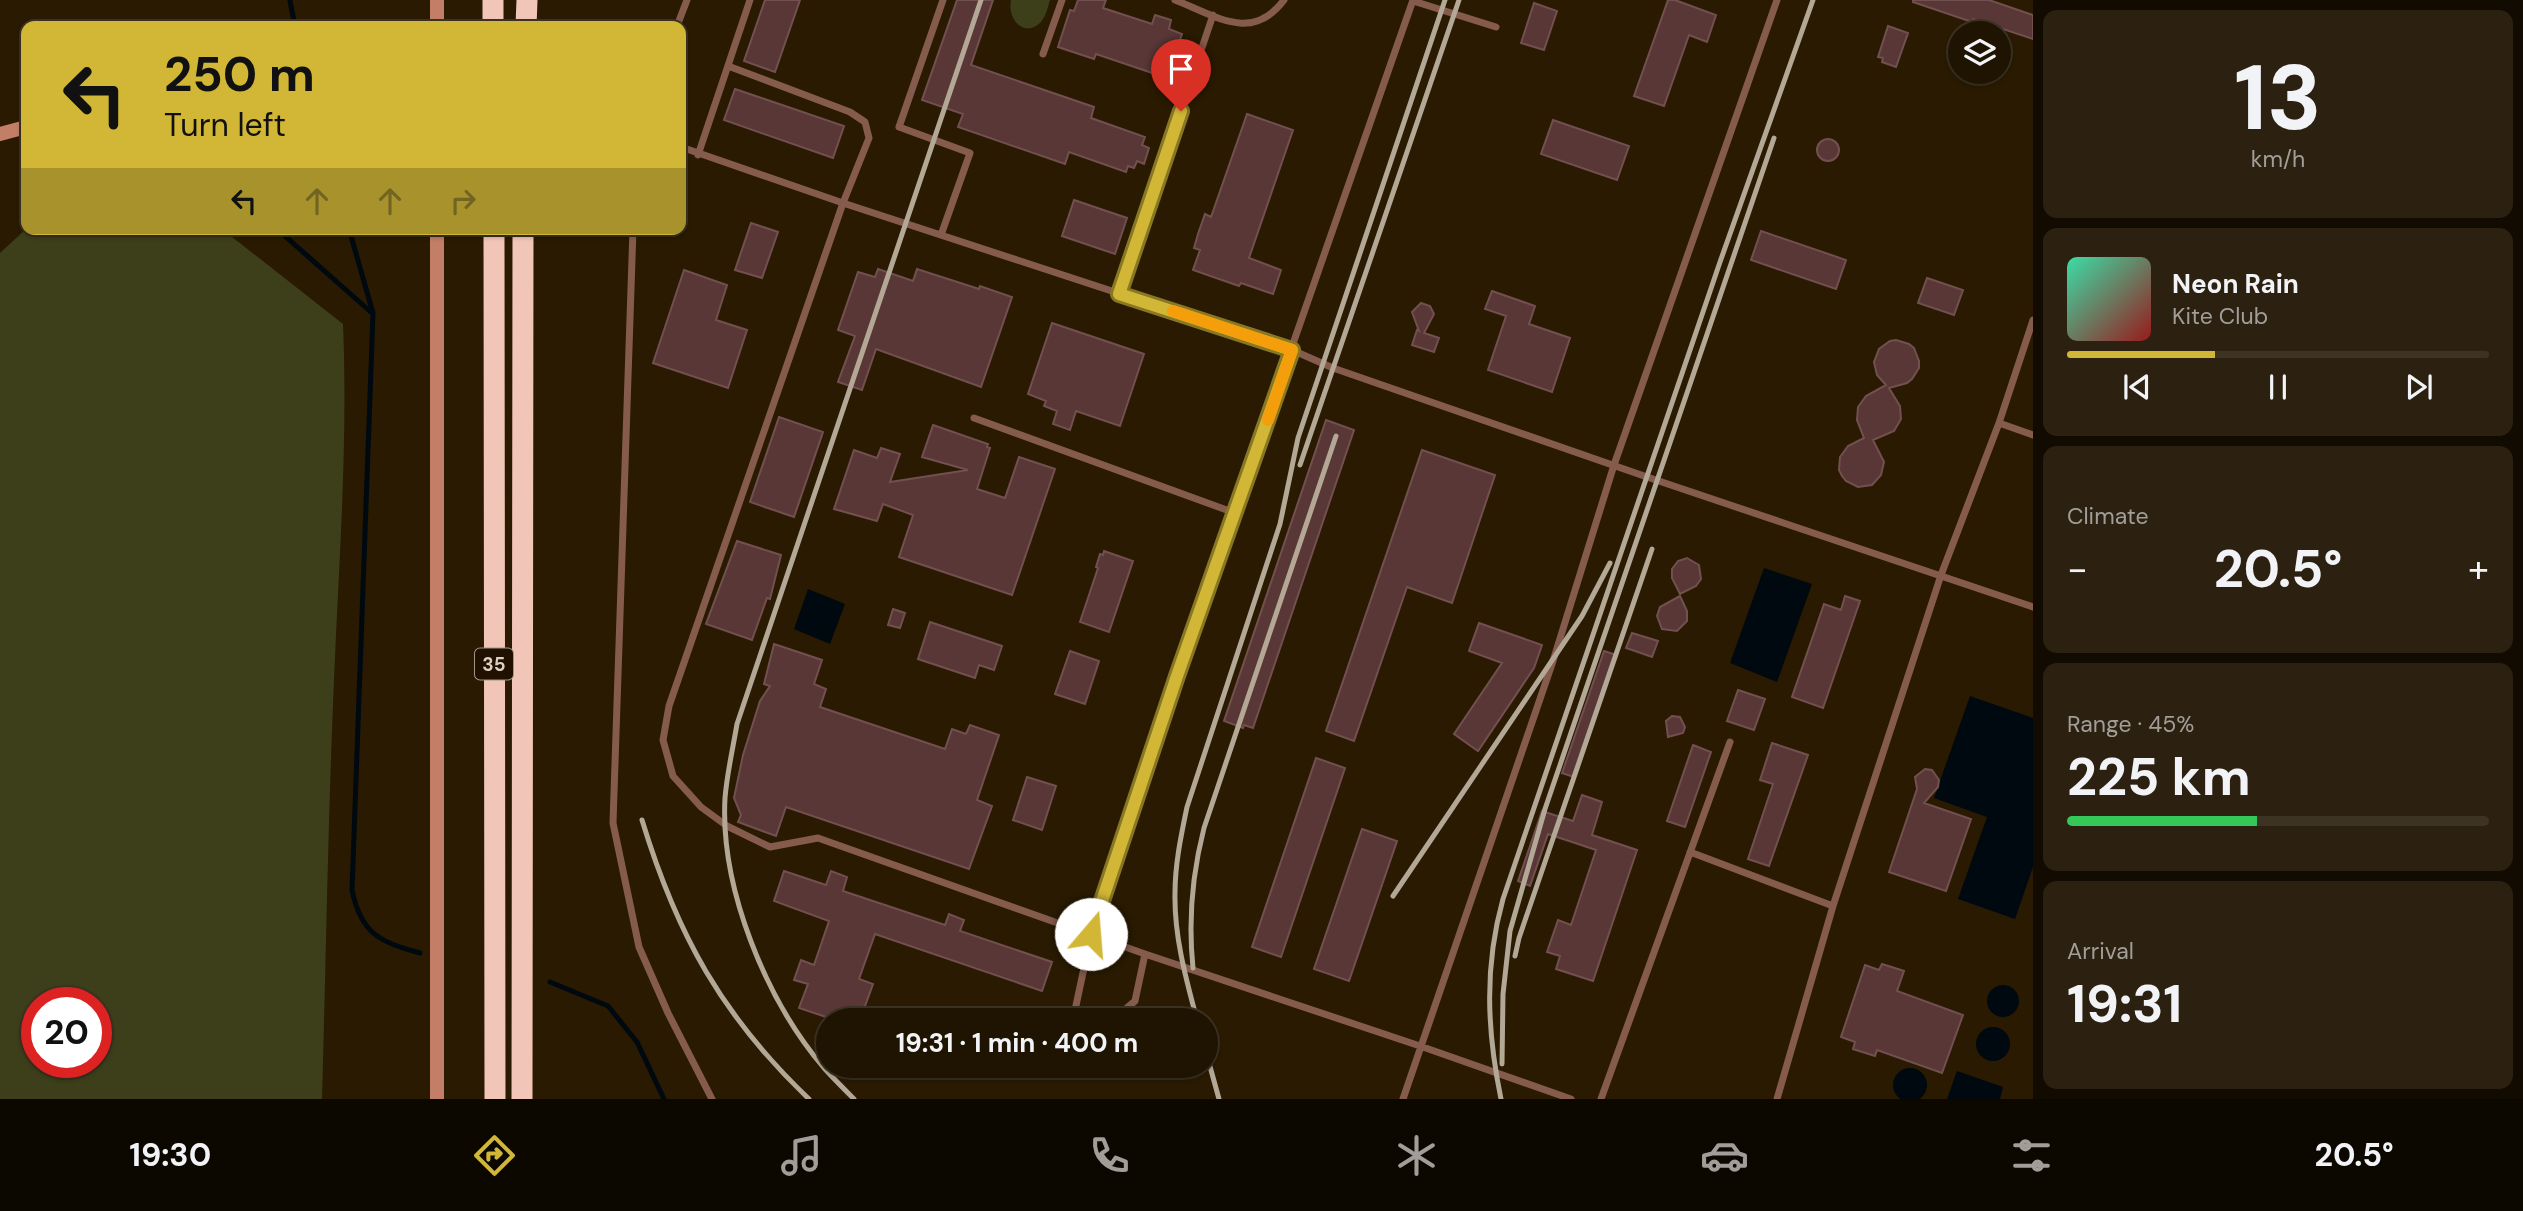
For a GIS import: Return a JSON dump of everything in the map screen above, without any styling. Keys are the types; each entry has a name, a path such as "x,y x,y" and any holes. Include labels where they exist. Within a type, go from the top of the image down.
{"highway":[{"path":"493,0 493,21"},
{"path":"526,21 527,0"},
{"name":"35","path":"494,235 495,1099"},
{"name":"35","path":"522,1099 523,235"}],"street":[{"path":"437,0 437,21"},
{"path":"0,134 21,128"},
{"path":"437,235 437,1099"}],"lane":[{"path":"679,21 687,0"},
{"path":"698,155 750,0"},
{"path":"941,235 970,153 899,127 943,0"},
{"path":"1043,54 1062,0"},
{"path":"1175,0 1244,25 1262,22 1276,11 1284,0"},
{"path":"1075,1008 1091,934 1177,676 1413,0 1496,27"},
{"path":"1403,1099 1553,661 1614,465 1777,0"},
{"path":"1119,294 1213,15"},
{"path":"728,66 850,112 865,122 869,138 843,203 669,706 663,740 673,776 727,826 770,847 818,838 1145,954 1571,1099"},
{"path":"686,149 1292,350 1333,368 2033,607"},
{"path":"633,235 613,823 639,947 668,1013 712,1099"},
{"path":"1777,1099 1833,906 1941,575 1999,423 2033,320"},
{"path":"974,418 1235,513"},
{"path":"1999,423 2033,435"},
{"path":"1601,1099 1730,742"},
{"path":"1690,852 1833,906"},
{"path":"1127,1008 1135,1001 1145,954"}],"green space":[{"path":"1011,0 1050,0 1041,22 1035,27 1023,28 1014,20"},
{"path":"21,234 230,235 343,324 344,457 330,784 322,1099 0,1099 0,253"}],"shaded area":[{"path":"1764,568 1812,584 1777,682 1730,663"},
{"path":"808,589 845,604 830,644 794,629"},
{"path":"1970,696 2033,718 2033,867 2015,919 1958,899 1987,817 1934,798"},
{"path":"2003,985 2014,990 2019,1001 2014,1012 2003,1017 1992,1012 1987,1001 1992,990"},
{"path":"1993,1027 2005,1032 2010,1044 2005,1056 1993,1061 1981,1056 1976,1044 1981,1032"},
{"path":"1910,1068 1922,1073 1927,1085 1922,1097 1910,1102 1898,1097 1893,1085 1898,1073"},
{"path":"1957,1071 2003,1087 2000,1099 1947,1099"}],"building":[{"path":"765,0 800,0 775,72 744,61"},
{"path":"957,0 993,0 971,65 1094,107 1091,118 1145,137 1142,145 1149,148 1144,164 1137,161 1134,168 1128,166 1126,172 1069,152 1065,164 958,127 963,114 922,100"},
{"path":"1078,0 1106,0 1103,8 1152,24 1155,15 1171,20 1169,29 1182,34 1167,78 1096,54 1094,59 1058,47 1070,10 1074,11"},
{"path":"1668,0 1716,15 1707,42 1689,35 1664,106 1634,96"},
{"path":"1989,0 2033,15 2033,39 2011,32 2011,21 1969,21 1913,2"},
{"path":"1534,3 1557,11 1544,50 1521,43"},
{"path":"1888,26 1908,33 1896,67 1882,62 1883,58 1878,57"},
{"path":"735,89 844,126 833,158 724,120"},
{"path":"1247,114 1293,130 1249,258 1281,270 1273,294 1241,283 1239,286 1193,270 1200,250 1194,248 1198,234 1205,214 1211,217"},
{"path":"1553,120 1629,146 1617,180 1541,154"},
{"path":"1828,139 1836,142 1839,150 1836,158 1828,161 1820,158 1817,150 1820,142"},
{"path":"1074,200 1127,218 1115,254 1062,236"},
{"path":"751,223 778,232 762,278 735,270"},
{"path":"1761,231 1846,260 1836,289 1751,260"},
{"path":"878,269 913,281 917,269 1012,297 981,387 876,349 862,390 838,382 855,336 838,330 858,272 875,277"},
{"path":"684,270 727,285 716,320 747,330 728,388 653,363"},
{"path":"1927,278 1963,290 1954,315 1918,303"},
{"path":"1492,291 1535,306 1529,324 1570,338 1552,392 1488,370 1506,316 1485,309"},
{"path":"1421,303 1430,306 1434,314 1424,333 1439,338 1434,352 1412,345 1417,330 1419,331 1412,312"},
{"path":"1052,323 1144,354 1120,426 1076,411 1070,430 1053,424 1057,411 1044,406 1046,401 1028,394"},
{"path":"1896,340 1914,348 1919,368 1907,383 1889,388 1900,406 1901,419 1894,431 1873,440 1884,462 1881,475 1872,485 1858,487 1842,476 1839,470 1840,457 1848,446 1864,438 1857,420 1858,407 1866,396 1886,385 1877,375 1874,362 1879,349"},
{"path":"779,417 823,432 794,517 750,502"},
{"path":"1326,420 1354,430 1253,728 1244,725 1243,728 1224,721"},
{"path":"933,425 988,444 987,447 990,448 977,489 1005,498 1019,457 1055,469 1012,595 899,557 913,515 883,504 877,521 834,509 854,450 877,458 881,448 900,454 890,482 968,470 922,457"},
{"path":"1422,450 1495,475 1452,603 1407,587 1354,741 1326,731"},
{"path":"737,541 781,555 770,599 767,598 752,640 706,624"},
{"path":"1104,551 1133,561 1109,632 1080,622 1100,554 1103,555"},
{"path":"1687,558 1699,565 1701,579 1696,586 1680,594 1672,578 1672,569 1678,561"},
{"path":"1680,596 1687,611 1687,621 1677,631 1662,629 1657,616 1660,607"},
{"path":"1845,596 1860,601 1823,708 1792,697 1824,604 1841,610"},
{"path":"893,609 905,613 900,628 888,625"},
{"path":"930,622 1002,646 994,670 979,665 975,678 918,659"},
{"path":"1479,623 1542,645 1534,668 1478,751 1454,734 1502,663 1469,651"},
{"path":"1632,633 1658,641 1652,657 1626,648"},
{"path":"774,644 822,660 814,684 826,689 820,707 945,749 952,729 966,734 970,725 999,735 977,800 992,806 969,869 786,807 776,836 738,822 741,815 734,798 743,755 760,701 770,686 764,684"},
{"path":"1070,651 1099,661 1085,704 1055,694"},
{"path":"1604,651 1616,655 1574,777 1562,773"},
{"path":"1738,690 1765,699 1754,730 1727,721"},
{"path":"1672,716 1680,717 1685,727 1683,733 1668,737 1666,721"},
{"path":"1772,743 1808,755 1769,866 1748,859 1773,784 1760,780"},
{"path":"1693,745 1711,752 1685,827 1667,821"},
{"path":"1316,758 1345,768 1281,957 1252,947"},
{"path":"1925,769 1932,770 1939,780 1938,787 1924,803 1971,819 1946,891 1889,872 1917,789 1915,777"},
{"path":"1027,777 1056,786 1042,830 1013,820"},
{"path":"1582,795 1602,802 1592,835 1637,850 1593,981 1556,969 1560,956 1547,952 1558,920 1571,925 1596,850 1548,834 1530,886 1518,881 1542,811 1573,821"},
{"path":"1362,829 1397,841 1349,981 1314,969"},
{"path":"784,871 826,885 831,871 847,877 843,891 945,925 949,914 964,920 960,931 1052,962 1042,991 875,934 859,979 873,984 864,1008 816,1008 816,1014 799,1008 808,984 794,980 801,960 814,965 829,921 774,901"},
{"path":"1882,964 1904,971 1897,991 1963,1015 1942,1073 1877,1050 1875,1056 1853,1049 1855,1042 1841,1037 1865,965 1879,970"}],"waterway":[{"path":"290,1 294,21"},
{"path":"284,235 372,313"},
{"path":"351,235 373,313 352,890 361,917 374,934 394,945 420,953"},
{"path":"550,982 608,1006 637,1042 664,1099"}],"railway":[{"path":"854,1099 803,1041 783,1010 751,941 730,869 725,833 726,789 737,724 981,0"},
{"path":"1194,1008 1182,957 1175,909 1177,861 1187,807 1280,524 1298,438 1445,0"},
{"path":"1300,465 1459,0"},
{"path":"1501,1099 1490,1024 1490,974 1503,899 1720,262 1813,0"},
{"path":"1502,1064 1503,994 1510,931 1545,809 1774,138"},
{"path":"1193,968 1192,898 1204,828 1336,436"},
{"path":"1515,956 1652,549"},
{"path":"1393,896 1582,616 1610,563"},
{"path":"642,820 671,900 706,972 751,1037 809,1099"},
{"path":"1213,1078 1219,1099"}],"slow traffic":[{"path":"1173,311 1292,350 1268,420"}],"route":[{"path":"1091,934 1177,676 1292,350 1119,294 1181,111"}]}
